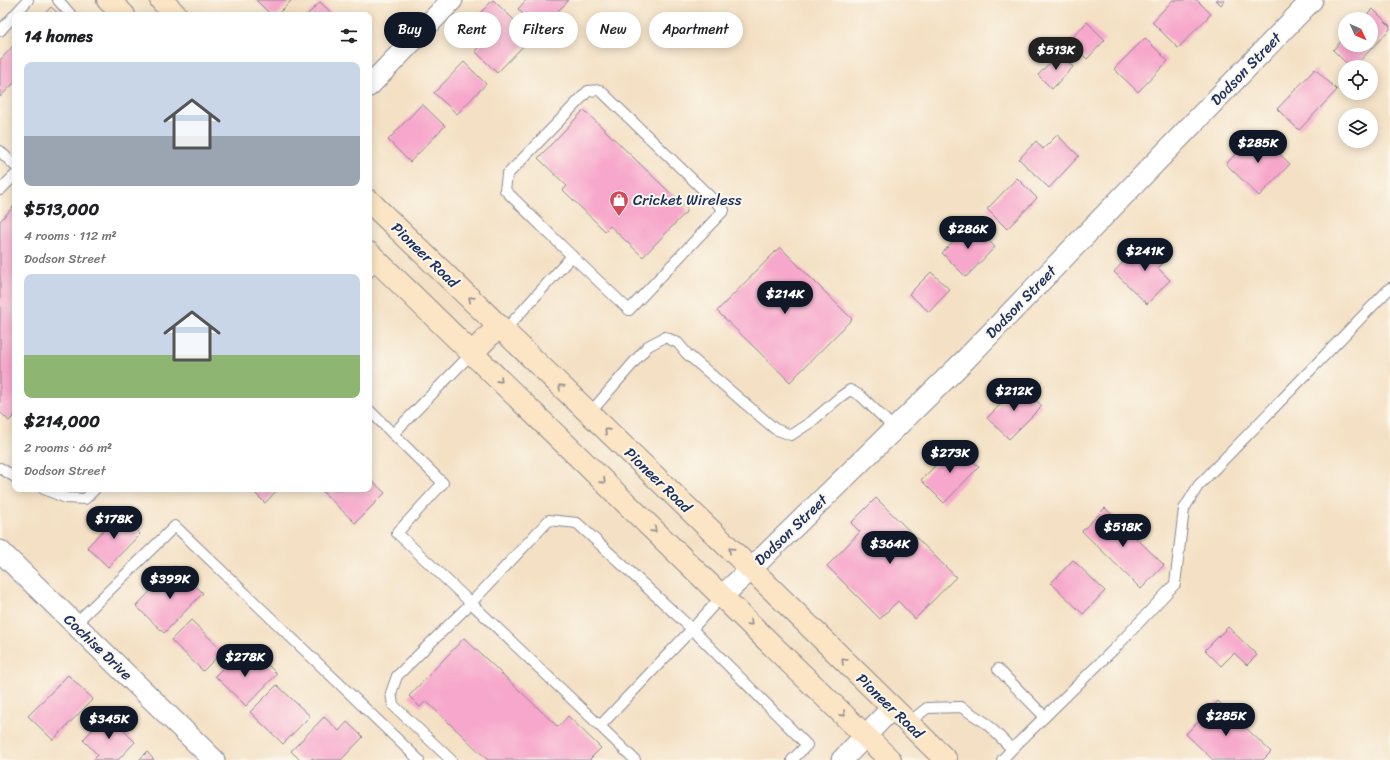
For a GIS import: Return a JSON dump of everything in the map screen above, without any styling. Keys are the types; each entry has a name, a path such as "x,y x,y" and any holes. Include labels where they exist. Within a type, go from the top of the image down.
{"main road":[{"path":"161,0 173,12"},
{"name":"Pioneer Road","path":"372,204 751,569 946,760"},
{"path":"372,262 472,353 890,760"},
{"path":"472,353 501,329"}],"street":[{"path":"372,83 452,0"},
{"name":"Dodson Street","path":"722,596 964,361 1312,0"},
{"name":"Cochise Drive","path":"2,557 75,624 214,760"},
{"path":"842,760 892,708"}],"lane":[{"path":"17,12 28,0"},
{"path":"58,0 68,12"},
{"path":"0,31 12,18"},
{"path":"600,90 724,210 629,310 572,256 505,190 507,175 588,91 600,90"},
{"path":"0,151 12,163"},
{"path":"0,190 12,178"},
{"path":"501,329 572,256"},
{"path":"1002,760 1116,647 1175,584 1184,509 1198,486 1390,288"},
{"path":"589,414 648,346 665,337 678,343 687,354 775,429 791,435 811,422 850,390 861,396 895,429"},
{"path":"393,434 472,353"},
{"path":"372,413 443,483 397,533 635,760"},
{"path":"0,468 12,475"},
{"path":"51,492 66,498 85,499 92,492"},
{"path":"451,760 393,705 391,693 398,676 471,603 549,520 577,523 692,628 807,745 792,760"},
{"path":"75,624 175,526 419,760"},
{"path":"600,726 722,596"},
{"path":"998,669 1045,717"},
{"path":"908,723 927,708 961,707 986,723 1012,749"}],"building":[{"path":"256,0 292,0 280,12 268,12"},
{"path":"493,0 509,15 509,48 521,48 497,73 475,51 478,48 501,48 501,12 481,12"},
{"path":"526,0 569,0 557,12 521,12 518,9"},
{"path":"1173,0 1197,0 1211,14 1178,48 1152,22"},
{"path":"1216,0 1225,0 1221,5"},
{"path":"320,2 331,12 310,12"},
{"path":"51,7 57,12 46,12"},
{"path":"1378,14 1390,26 1390,29 1378,42"},
{"path":"1087,22 1105,40 1087,59 1069,41"},
{"path":"1145,38 1168,61 1138,92 1114,69"},
{"path":"1338,45 1338,52 1368,52 1361,60 1343,60 1333,50"},
{"path":"12,47 12,85 0,97 0,60"},
{"path":"1059,53 1073,67 1052,89 1038,75"},
{"path":"464,62 486,84 457,114 434,93"},
{"path":"1315,69 1337,90 1299,130 1277,109"},
{"path":"422,104 445,126 410,162 388,140"},
{"path":"584,110 688,210 643,257 610,226 605,231 563,190 567,186 538,158"},
{"path":"1257,132 1290,164 1259,196 1226,164"},
{"path":"1057,135 1079,156 1049,188 1019,159 1036,141 1043,149"},
{"path":"1017,178 1037,198 1007,229 987,209"},
{"path":"12,208 12,418 9,421 0,412 0,221"},
{"path":"971,223 995,247 966,277 942,253"},
{"path":"1157,242 1171,255 1158,268 1170,280 1147,304 1114,272 1135,249 1143,256"},
{"path":"780,247 852,319 790,382 717,311"},
{"path":"931,272 950,290 929,312 909,294"},
{"path":"1020,385 1042,406 1009,439 987,418"},
{"path":"956,445 979,467 944,503 921,480"},
{"path":"372,481 385,493 355,523 323,492 372,492"},
{"path":"254,492 275,492 265,503"},
{"path":"876,498 956,577 915,619 898,601 880,619 827,566 860,532 851,523"},
{"path":"1105,508 1164,565 1141,589 1082,531"},
{"path":"119,514 140,534 108,567 87,547"},
{"path":"1073,560 1105,591 1083,614 1051,583"},
{"path":"175,566 203,593 164,633 136,606"},
{"path":"191,620 223,651 203,671 171,640"},
{"path":"1228,627 1257,655 1247,665 1234,653 1221,666 1205,650"},
{"path":"464,638 558,727 568,716 601,748 590,759 591,760 488,760 426,701 420,707 409,696"},
{"path":"238,653 254,669 263,660 277,674 246,706 215,676"},
{"path":"68,675 93,699 53,740 28,716"},
{"path":"277,685 310,716 283,744 250,712"},
{"path":"1218,701 1271,752 1263,760 1213,760 1186,734"},
{"path":"107,714 135,742 118,760 93,760 98,755 83,740"},
{"path":"324,717 339,731 347,722 363,737 341,760 315,760 313,758 310,760 300,760 291,751"},
{"path":"147,752 154,760 139,760"}],"place":[{"name":"Cricket Wireless","path":"619,217"}]}
